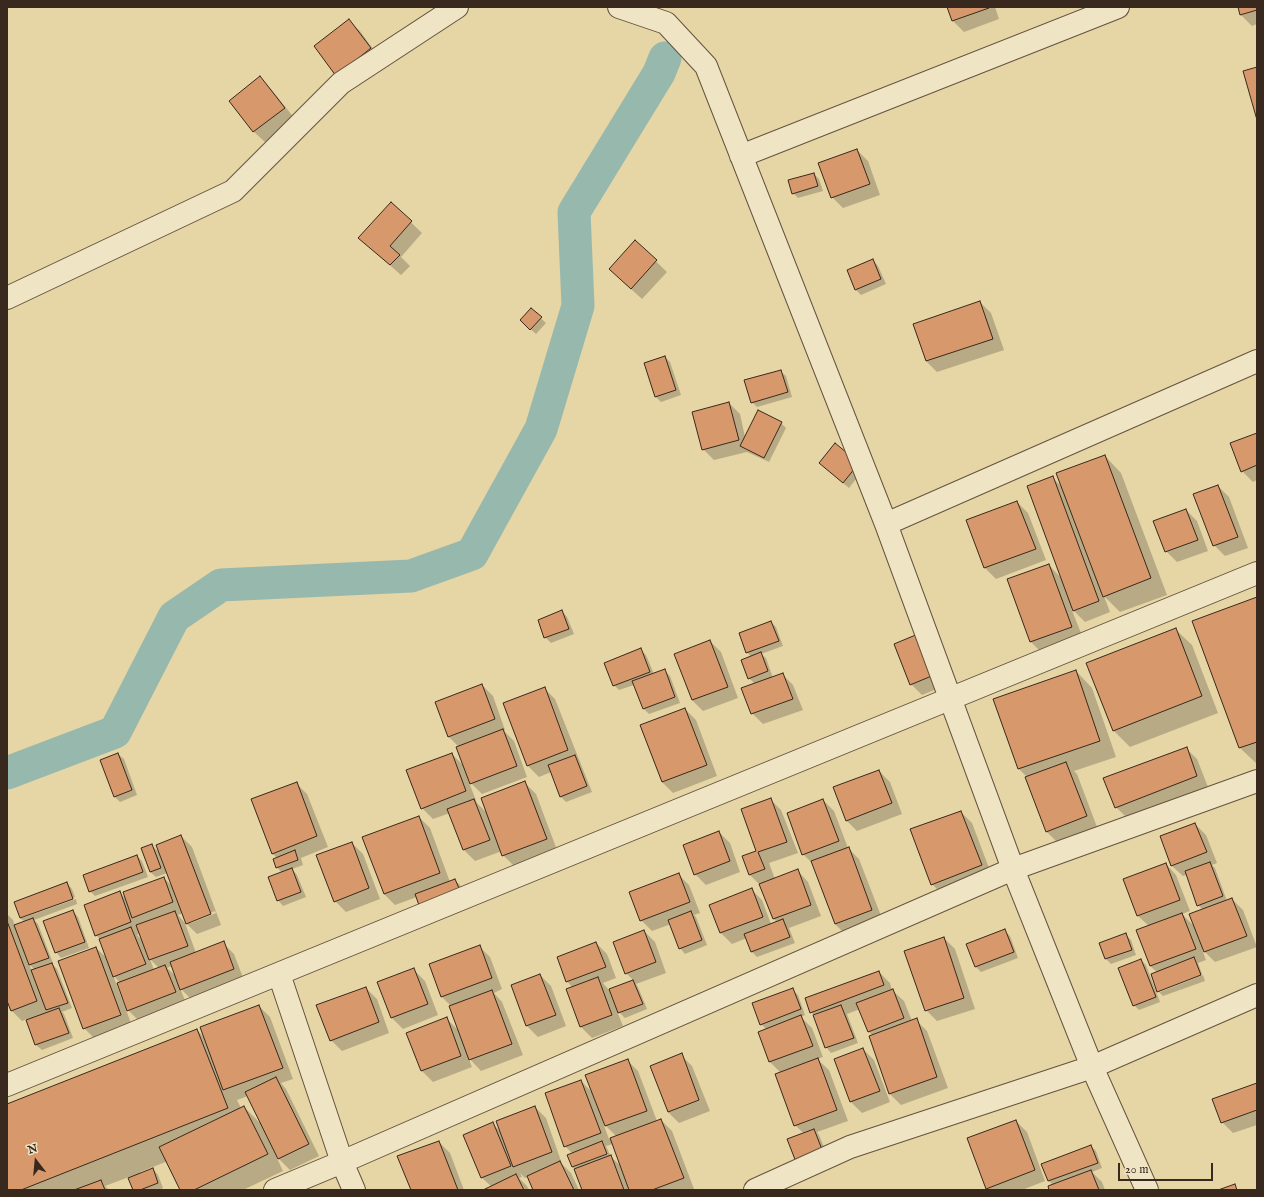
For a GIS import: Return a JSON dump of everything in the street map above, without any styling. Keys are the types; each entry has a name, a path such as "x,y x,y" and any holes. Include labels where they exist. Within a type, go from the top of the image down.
{"street":[{"path":"7,298 233,190 341,83 457,7"},
{"path":"619,7 666,22 706,66 886,524 1013,869 1092,1067 1147,1190"},
{"path":"741,156 1118,7"},
{"path":"886,524 1257,362"},
{"path":"7,1085 1257,573"},
{"path":"275,1190 1013,869 1257,782"},
{"path":"279,974 342,1162 354,1190"},
{"path":"755,1190 850,1147 1092,1067 1257,995"}],"building":[{"path":"947,7 988,7 989,8 952,21"},
{"path":"1238,7 1257,7 1257,10 1240,15"},
{"path":"349,19 371,48 336,76 314,46"},
{"path":"1257,67 1257,120 1243,71"},
{"path":"260,76 285,108 253,132 229,101"},
{"path":"857,149 870,184 831,198 818,163"},
{"path":"814,173 818,186 792,194 788,180"},
{"path":"391,202 412,221 390,246 400,255 390,265 358,238"},
{"path":"635,240 657,260 631,289 609,269"},
{"path":"873,259 881,279 855,290 847,270"},
{"path":"980,301 993,339 926,361 913,324"},
{"path":"531,308 542,317 530,330 520,320"},
{"path":"665,356 676,390 655,397 644,363"},
{"path":"781,370 788,392 751,403 744,380"},
{"path":"729,402 739,440 702,450 692,412"},
{"path":"758,410 782,422 764,458 740,446"},
{"path":"1257,433 1257,465 1241,472 1230,443"},
{"path":"835,443 859,463 843,483 819,463"},
{"path":"1105,455 1151,578 1103,597 1056,473"},
{"path":"1053,476 1099,601 1073,611 1027,486"},
{"path":"1218,485 1238,537 1213,546 1193,494"},
{"path":"1017,501 1036,549 984,568 966,520"},
{"path":"1186,509 1198,540 1165,552 1153,521"},
{"path":"1049,564 1072,627 1030,642 1007,579"},
{"path":"1257,597 1257,742 1239,748 1192,621"},
{"path":"562,610 569,629 544,638 538,620"},
{"path":"771,621 779,641 746,653 739,633"},
{"path":"1176,628 1202,696 1113,731 1086,663"},
{"path":"918,634 934,675 910,685 894,644"},
{"path":"710,640 728,687 692,700 674,654"},
{"path":"641,648 650,672 613,686 604,663"},
{"path":"761,652 768,671 748,679 741,660"},
{"path":"665,669 675,697 643,709 632,681"},
{"path":"1076,670 1100,741 1018,769 993,699"},
{"path":"783,673 793,699 751,714 741,688"},
{"path":"482,684 495,719 448,737 435,702"},
{"path":"545,687 568,750 527,766 503,703"},
{"path":"685,708 707,765 662,782 640,725"},
{"path":"503,729 517,766 470,784 456,747"},
{"path":"1187,747 1197,776 1115,808 1103,778"},
{"path":"118,753 132,790 114,797 100,760"},
{"path":"452,753 466,791 421,809 406,770"},
{"path":"575,755 587,786 560,797 548,765"},
{"path":"1066,762 1087,816 1046,832 1025,777"},
{"path":"879,770 892,803 846,821 833,787"},
{"path":"525,781 547,839 502,856 481,798"},
{"path":"297,782 317,836 272,854 251,799"},
{"path":"771,798 787,842 758,852 765,869 749,875 742,856 756,851 741,809"},
{"path":"474,799 490,840 463,850 447,809"},
{"path":"823,799 839,841 802,855 787,813"},
{"path":"961,811 982,865 931,885 910,829"},
{"path":"419,816 440,873 384,894 362,837"},
{"path":"1195,823 1207,852 1171,866 1160,836"},
{"path":"719,831 730,861 694,875 683,845"},
{"path":"181,835 211,914 186,924 156,845"},
{"path":"352,842 369,888 334,902 316,855"},
{"path":"152,844 161,868 150,872 141,848"},
{"path":"849,847 872,910 835,924 811,861"},
{"path":"295,850 298,860 276,868 273,859"},
{"path":"137,855 143,872 89,892 83,875"},
{"path":"1210,862 1223,896 1197,906 1185,871"},
{"path":"1166,863 1180,900 1137,916 1123,879"},
{"path":"292,868 301,892 277,901 268,877"},
{"path":"798,869 811,905 773,919 759,884"},
{"path":"679,873 690,902 640,921 629,892"},
{"path":"164,877 173,902 132,918 123,892"},
{"path":"455,879 461,893 420,908 415,894"},
{"path":"67,882 73,899 20,918 14,902"},
{"path":"752,888 763,917 720,933 709,905"},
{"path":"120,891 131,922 95,936 84,905"},
{"path":"1232,898 1247,936 1204,952 1189,914"},
{"path":"73,910 85,942 55,953 43,921"},
{"path":"175,911 188,946 149,960 136,925"},
{"path":"691,911 702,940 679,949 668,920"},
{"path":"1182,913 1196,949 1150,966 1136,930"},
{"path":"33,918 49,958 29,965 14,925"},
{"path":"783,919 790,937 751,952 744,934"},
{"path":"7,921 37,1001 11,1011 7,1001"},
{"path":"131,927 146,964 113,977 99,939"},
{"path":"1005,929 1014,952 975,967 966,944"},
{"path":"644,930 656,962 625,974 613,942"},
{"path":"1126,933 1132,950 1105,959 1099,943"},
{"path":"944,937 964,998 925,1011 904,951"},
{"path":"224,941 234,969 180,990 170,962"},
{"path":"596,942 606,967 566,982 557,957"},
{"path":"480,945 492,978 441,997 429,964"},
{"path":"96,947 121,1015 83,1029 58,961"},
{"path":"1194,957 1201,975 1157,992 1151,974"},
{"path":"1141,959 1156,997 1133,1006 1118,968"},
{"path":"52,963 68,1003 46,1010 31,970"},
{"path":"165,965 176,992 127,1011 117,983"},
{"path":"414,968 428,1004 391,1018 377,982"},
{"path":"879,971 884,985 810,1013 805,998"},
{"path":"540,974 556,1015 526,1026 511,985"},
{"path":"598,977 612,1015 580,1027 566,989"},
{"path":"633,980 643,1004 618,1013 609,989"},
{"path":"366,987 379,1022 330,1041 316,1005"},
{"path":"793,988 801,1009 760,1025 752,1003"},
{"path":"893,989 904,1018 868,1032 856,1003"},
{"path":"492,990 512,1044 469,1060 449,1006"},
{"path":"259,1005 283,1068 223,1090 200,1027"},
{"path":"841,1005 854,1038 825,1048 813,1015"},
{"path":"59,1008 69,1033 35,1045 26,1020"},
{"path":"801,1015 813,1046 769,1062 758,1032"},
{"path":"447,1017 461,1056 421,1071 406,1033"},
{"path":"917,1018 937,1077 889,1094 869,1036"},
{"path":"197,1029 228,1108 21,1190 7,1190 7,1104"},
{"path":"863,1048 880,1091 850,1102 834,1059"},
{"path":"682,1053 699,1100 668,1112 650,1066"},
{"path":"818,1058 837,1110 794,1126 775,1074"},
{"path":"628,1059 647,1111 605,1126 585,1075"},
{"path":"276,1077 309,1144 278,1159 245,1092"},
{"path":"581,1080 601,1133 564,1147 545,1093"},
{"path":"1257,1083 1257,1110 1221,1123 1212,1099"},
{"path":"244,1106 268,1154 194,1190 180,1190 159,1147"},
{"path":"535,1106 552,1152 513,1167 496,1121"},
{"path":"661,1119 684,1178 652,1190 629,1190 610,1138"},
{"path":"1016,1120 1035,1170 986,1189 967,1138"},
{"path":"493,1122 511,1166 481,1178 463,1135"},
{"path":"814,1129 823,1152 796,1162 787,1139"},
{"path":"439,1141 458,1190 411,1190 397,1156"},
{"path":"602,1141 607,1154 572,1167 567,1155"},
{"path":"1091,1145 1098,1163 1048,1181 1041,1164"},
{"path":"611,1155 624,1190 582,1190 574,1169"},
{"path":"560,1161 574,1190 533,1190 527,1176"},
{"path":"153,1168 158,1183 140,1190 133,1190 128,1178"},
{"path":"1091,1170 1099,1190 1049,1190 1048,1186"},
{"path":"516,1174 524,1190 483,1190"},
{"path":"101,1180 105,1190 74,1190"},
{"path":"1235,1184 1237,1190 1218,1190"}],"waterway":[{"path":"7,773 115,732 174,617 221,585 411,576 472,554 541,429 578,306 574,212 659,73 665,58"}]}
